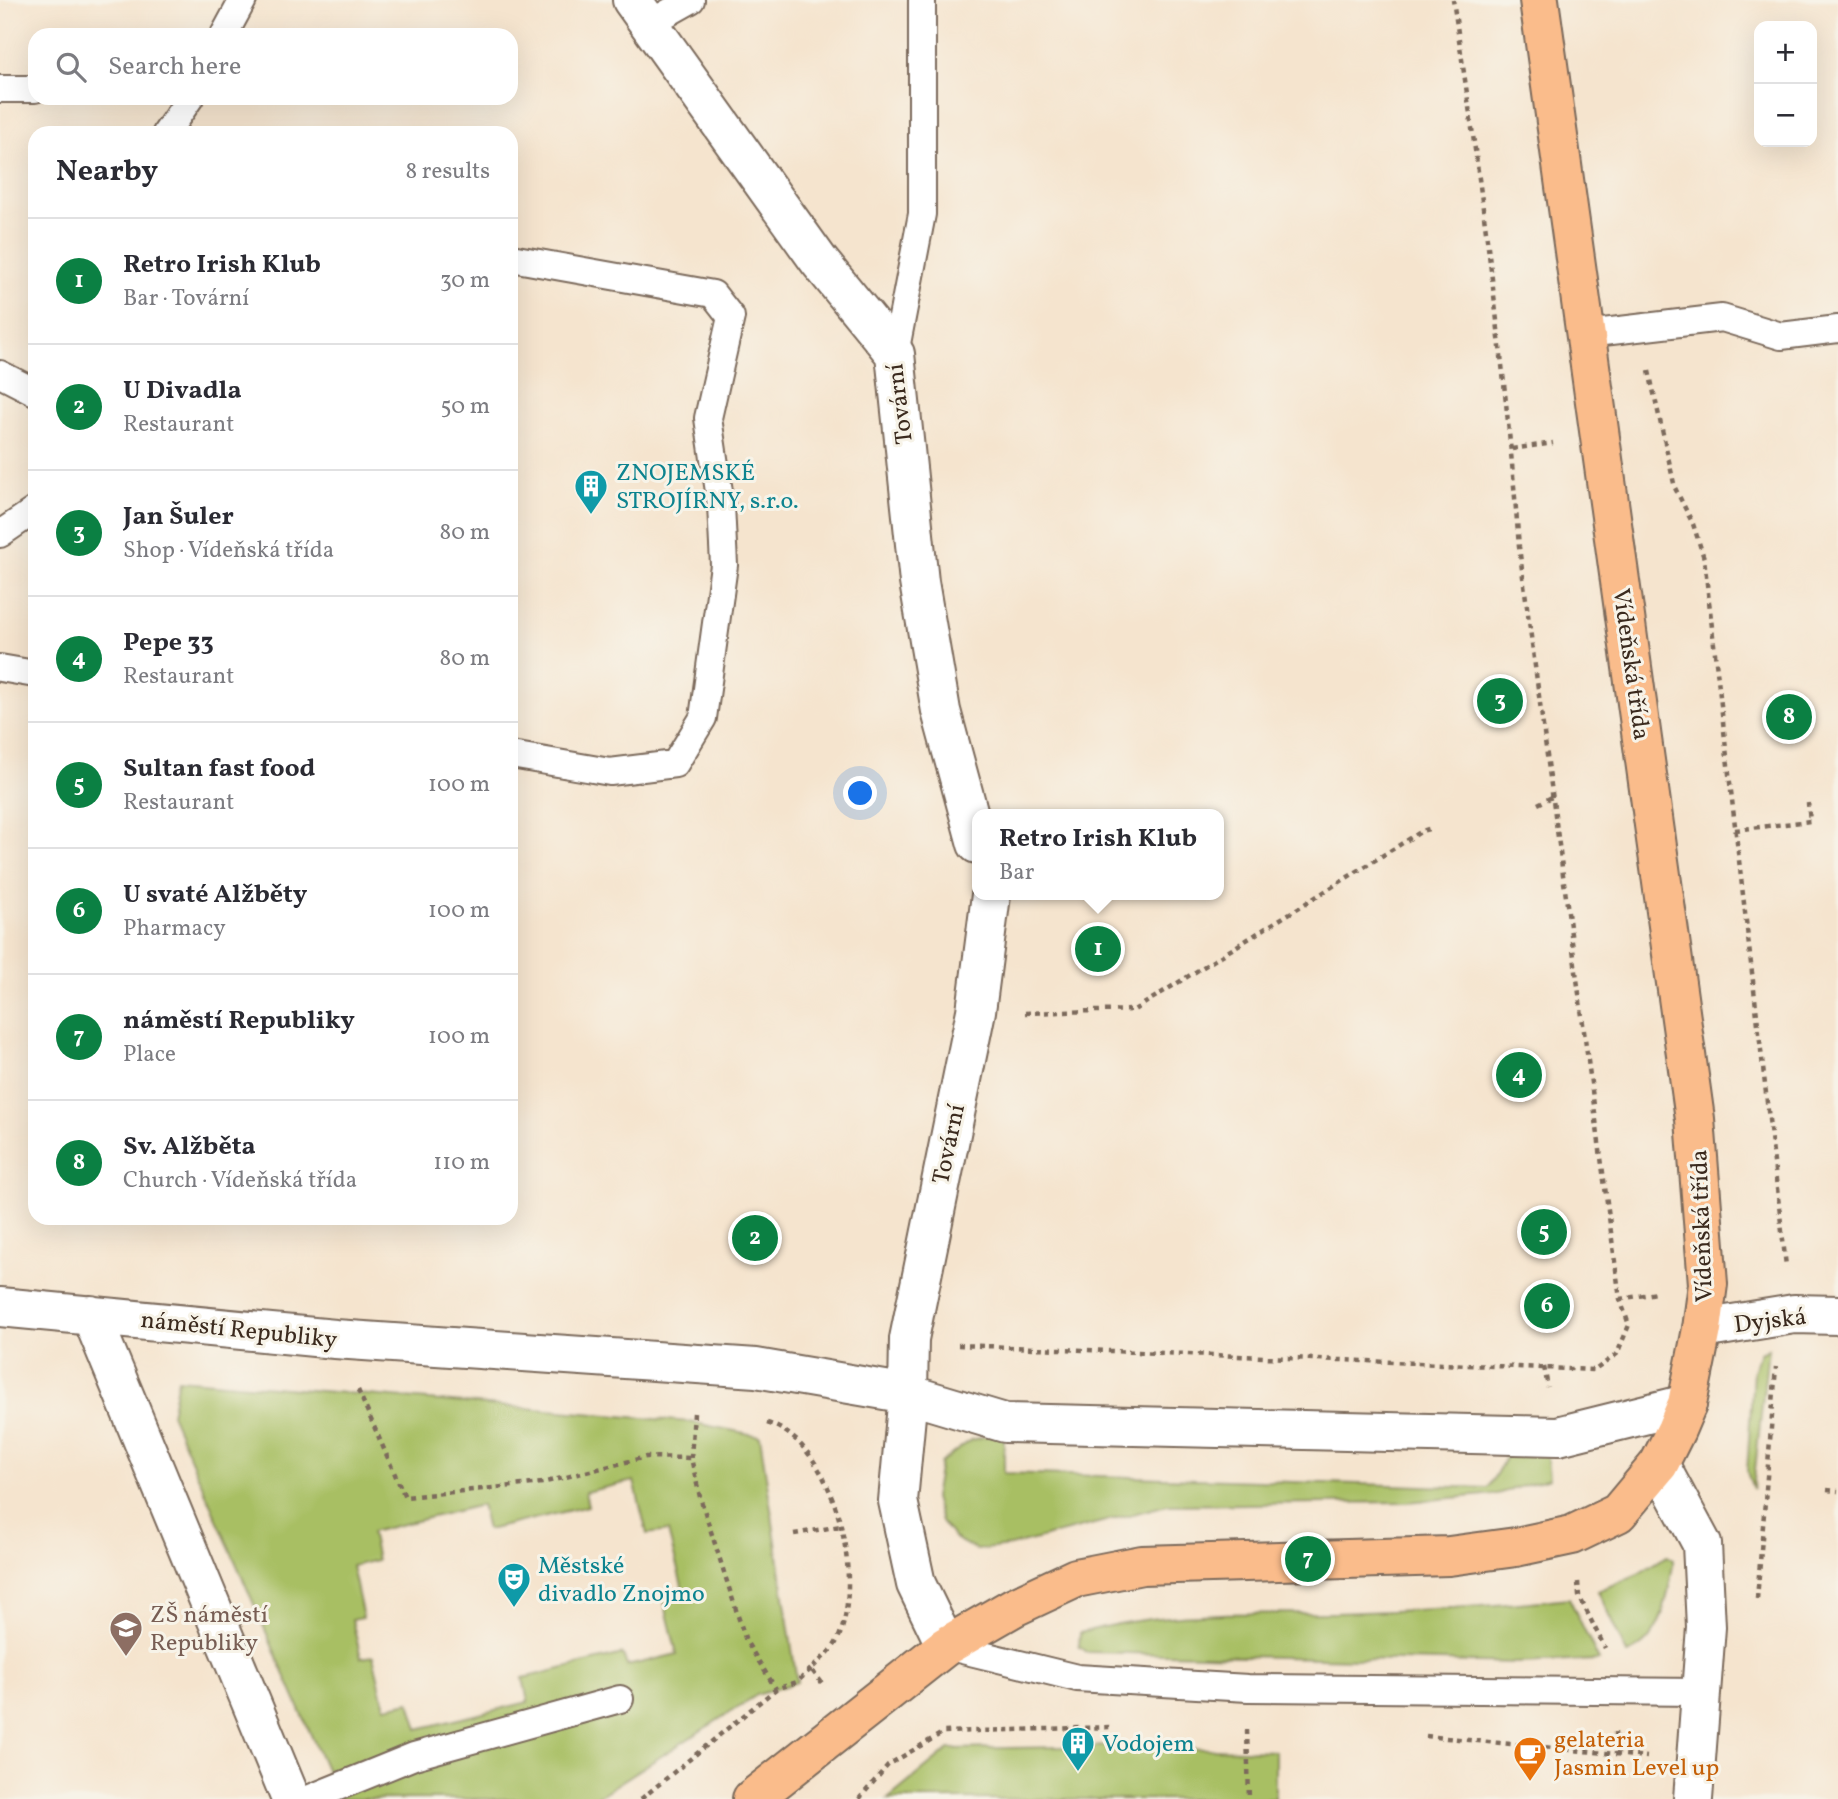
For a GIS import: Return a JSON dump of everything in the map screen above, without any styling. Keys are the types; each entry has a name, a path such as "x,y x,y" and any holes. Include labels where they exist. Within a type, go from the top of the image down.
{"main road":[{"name":"Vídeňská třída","path":"1539,0 1695,1119 1708,1284 1702,1329"},
{"path":"752,1799 849,1719 946,1646 1014,1607 1076,1577 1142,1565 1450,1556 1516,1547 1572,1535 1618,1513 1660,1464 1687,1404 1702,1329"}],"street":[{"name":"Tovární","path":"641,11 818,261 895,354 921,595 941,711 972,826"},
{"name":"Tovární","path":"908,1394 909,1339 976,1011 990,900"},
{"name":"náměstí Republiky","path":"0,1307 335,1339 756,1368 908,1394 1005,1423 1547,1436 1687,1404"},
{"path":"91,1314 290,1799"},
{"name":"Dyjská","path":"1702,1329 1794,1314 1838,1315"},
{"path":"908,1394 898,1501 916,1584 946,1646"},
{"path":"1660,1464 1702,1544 1706,1628 1693,1799"}],"lane":[{"path":"228,28 243,0"},
{"path":"641,11 691,0"},
{"path":"895,354 922,214 922,0"},
{"path":"0,89 28,89"},
{"path":"171,126 185,105"},
{"path":"518,259 713,294 732,317 708,418 721,505 724,565 703,718 675,764 610,772 518,756"},
{"path":"1586,334 1722,318 1782,336 1838,329"},
{"path":"0,374 28,388"},
{"path":"0,534 28,515"},
{"path":"0,668 28,673"},
{"path":"946,1646 1077,1678 1248,1688 1701,1692"},
{"path":"308,1799 414,1756 620,1699"}],"path":[{"path":"909,1339 961,1346 1595,1370 1617,1354 1629,1325 1620,1299 1520,547 1512,449 1482,190 1452,0"},
{"path":"1639,326 1675,488 1692,523 1704,558 1786,1270 1794,1314 1778,1345 1757,1608"},
{"path":"1538,804 1554,796"},
{"path":"1735,830 1810,821 1808,803"},
{"path":"976,1011 1052,1013 1134,1010 1422,831 1432,828"},
{"path":"335,1339 405,1497 542,1483 646,1457 691,1458"},
{"path":"681,1409 706,1412"},
{"path":"694,1410 691,1458 700,1497 746,1640 776,1689"},
{"path":"641,1799 776,1689 797,1682 837,1642 850,1592 841,1526 821,1470 796,1440 771,1424 758,1421"},
{"path":"1827,1490 1838,1491"},
{"path":"794,1534 841,1526"},
{"path":"811,1669 888,1765"},
{"path":"1247,1723 1249,1799"},
{"path":"859,1799 888,1765 944,1732 1123,1726"},
{"path":"1421,1736 1653,1757 1695,1758"}],"green space":[{"path":"1768,1349 1753,1489 1747,1472 1753,1371 1760,1353"},
{"path":"178,1379 690,1422 760,1436 797,1682 757,1695 594,1799 339,1799 171,1414","holes":["634,1481 647,1534 668,1531 684,1594 664,1601 677,1654 627,1666 623,1654 523,1678 528,1702 418,1729 410,1702 385,1707 373,1656 361,1658 352,1620 363,1618 352,1566 377,1560 371,1532 481,1505 487,1530 588,1506 585,1492"]},
{"path":"1004,1432 1004,1473 1488,1488 1511,1448 1546,1448 1549,1478 1497,1494 1407,1502 1167,1505 1010,1546 976,1550 954,1538 941,1521 934,1498 940,1463 971,1440"},
{"path":"1667,1556 1673,1560 1673,1565 1661,1617 1649,1639 1627,1654 1598,1591 1638,1574"},
{"path":"1569,1598 1599,1660 1515,1663 1087,1652 1079,1646 1080,1633 1112,1625 1175,1616 1422,1610"},
{"path":"1115,1746 1275,1751 1275,1799 888,1799 949,1749"}],"place":[{"name":"ZNOJEMSKÉ STROJÍRNY, s.r.o.","path":"591,516"},
{"name":"Jan Šuler","path":"1500,701"},
{"name":"Sv. Alžběta","path":"1789,717"},
{"name":"Retro Irish Klub","path":"1098,949"},
{"name":"Pepe 33","path":"1519,1075"},
{"name":"Sultan fast food","path":"1544,1232"},
{"name":"U Divadla","path":"755,1238"},
{"name":"U svaté Alžběty","path":"1547,1306"},
{"name":"náměstí Republiky","path":"1308,1559"},
{"name":"Městské divadlo Znojmo","path":"514,1609"},
{"name":"ZŠ náměstí Republiky","path":"126,1658"},
{"name":"Vodojem","path":"1078,1773"},
{"name":"gelateria Jasmin Level up","path":"1530,1783"}]}
